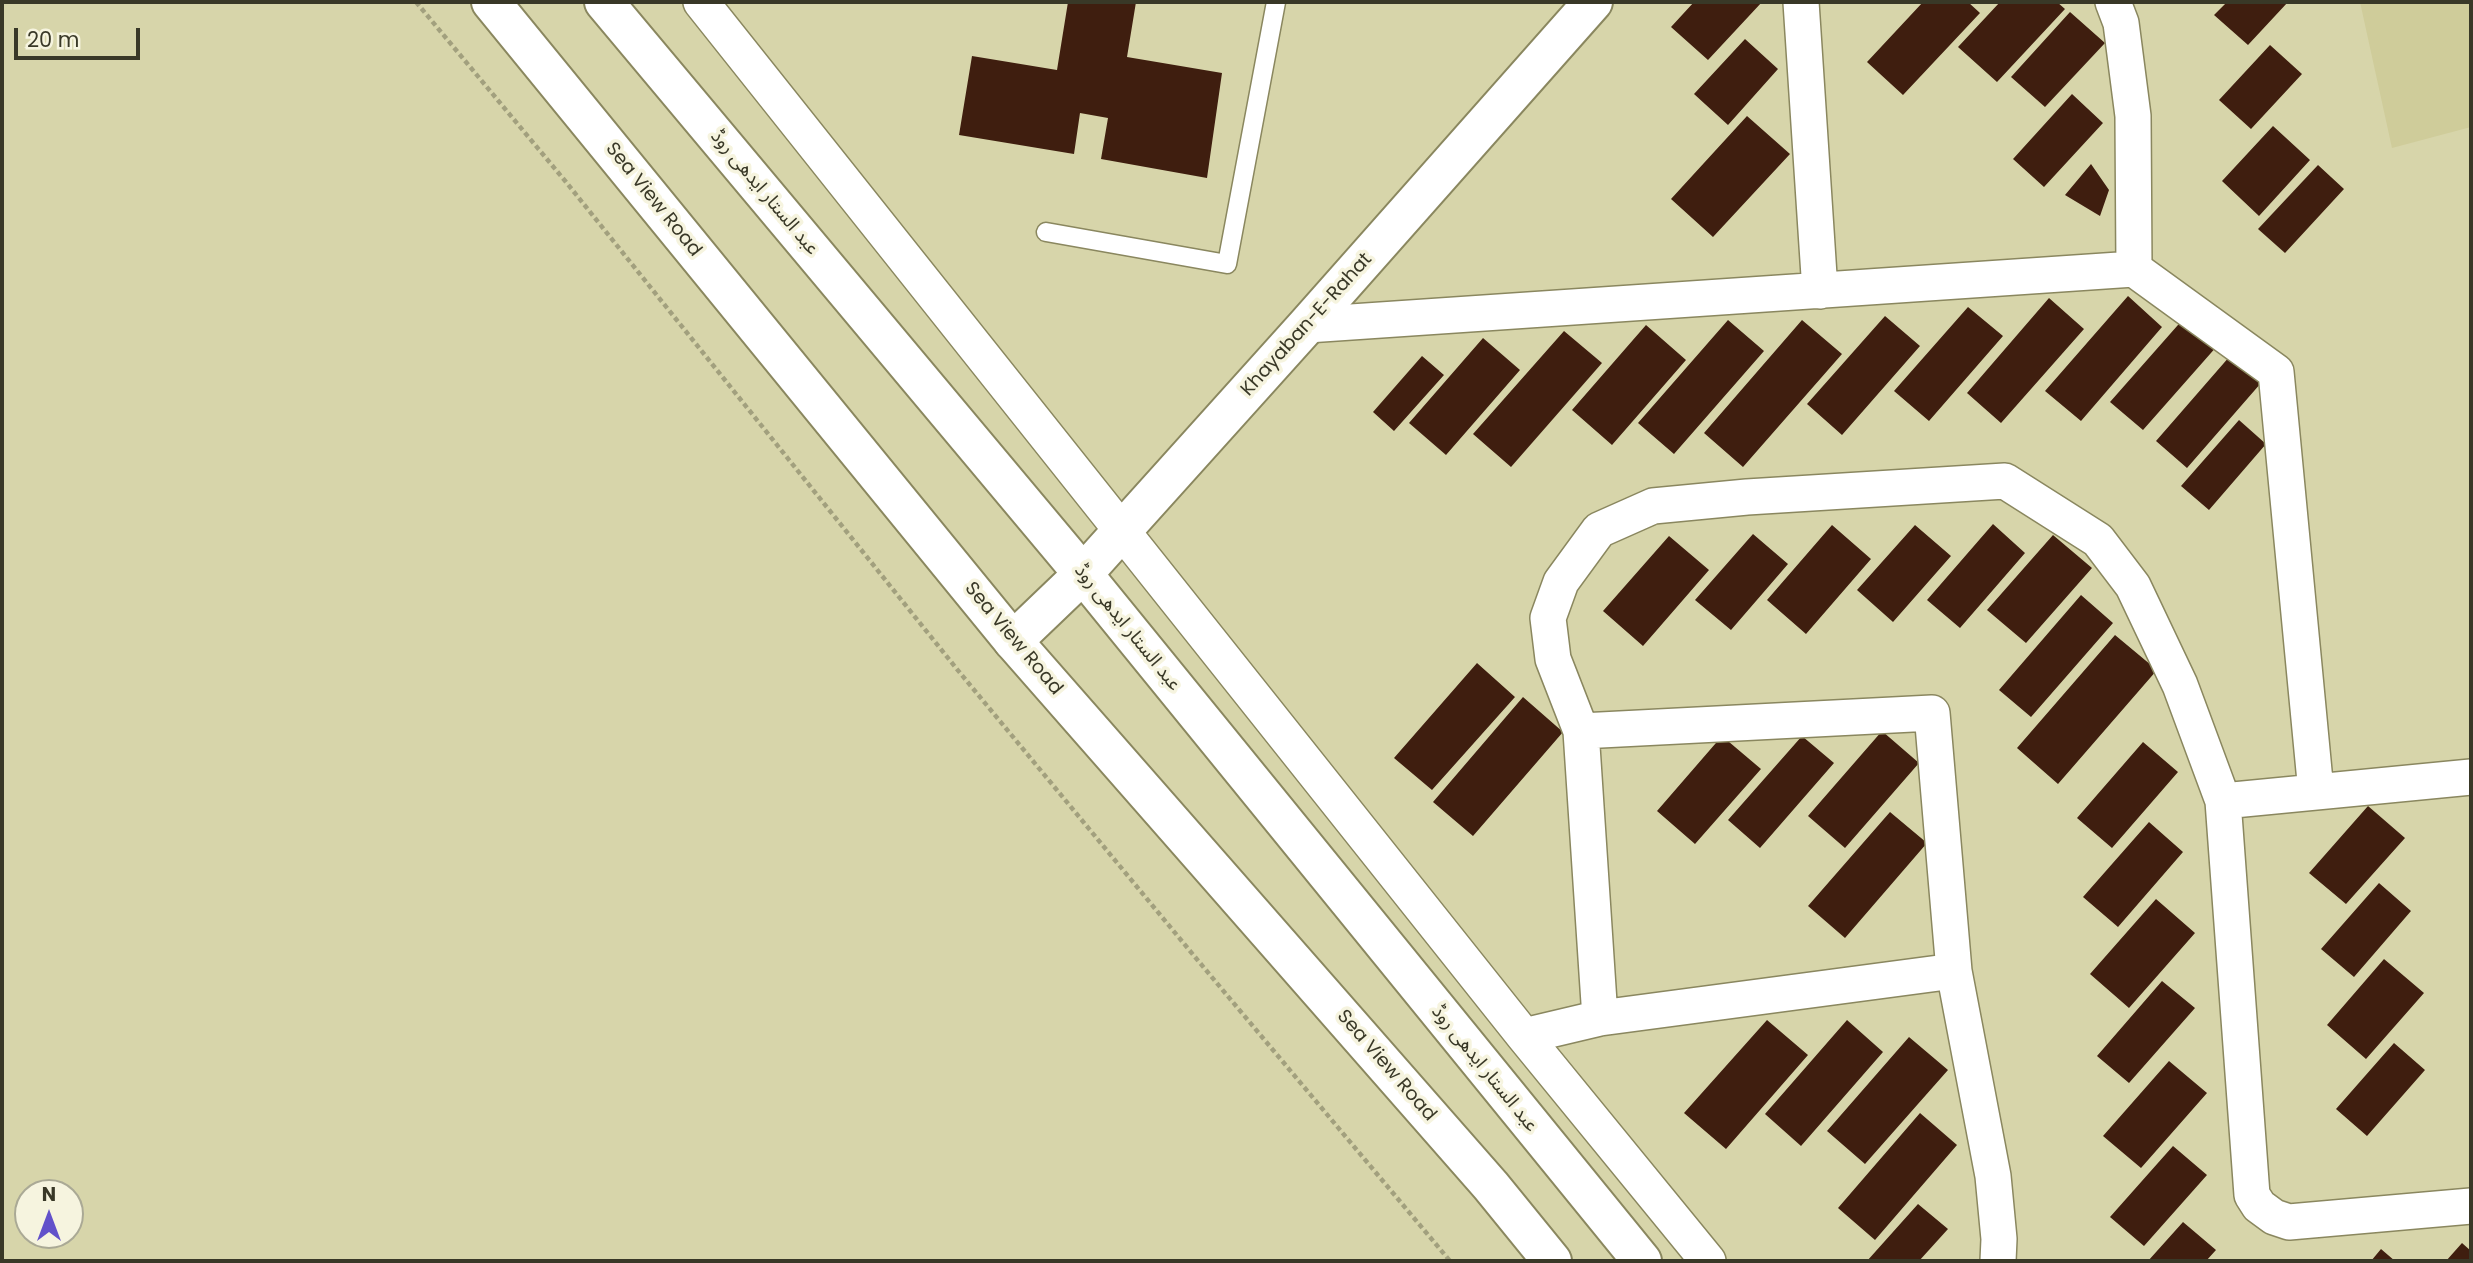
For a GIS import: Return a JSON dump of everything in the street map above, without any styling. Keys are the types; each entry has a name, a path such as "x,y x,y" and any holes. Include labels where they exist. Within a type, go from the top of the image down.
{"main road":[{"name":"Sea View Road","path":"491,2 1013,641 1491,1186 1552,1261"},
{"name":"عبد الستار ایدھی روڈ","path":"604,2 1083,574 1642,1261"},
{"name":"Khayaban-E-Rahat","path":"1013,641 1083,574 1593,2"}],"street":[{"path":"701,2 1524,1036 1708,1261"},
{"path":"1801,2 1820,290"},
{"path":"2113,2 2120,23 2133,116 2134,269"},
{"path":"1307,325 2134,269 2276,372 2316,792"},
{"path":"1600,1018 1581,731 1553,659 1548,618 1562,582 1599,530 1653,506 2005,481 2098,540 2133,586 2180,685 2223,801 2252,1195 2259,1206 2274,1217 2288,1222 2471,1206"},
{"path":"1581,731 1932,713 1954,971 1993,1176 2000,1239 1998,1261"},
{"path":"2223,801 2471,777"},
{"path":"1524,1036 1600,1018 1954,971"}],"lane":[{"path":"1046,232 1227,264 1276,2"}],"path":[{"path":"416,2 566,182 965,678 1450,1261"}],"shaded area":[{"path":"2360,2 2471,2 2471,127 2392,148"}],"building":[{"path":"1068,2 1136,2 1127,57 1222,73 1207,178 1101,159 1108,118 1080,113 1074,154 959,135 972,56 1057,70"},
{"path":"1694,2 1762,2 1708,60 1671,27"},
{"path":"1923,2 1968,2 1980,13 1903,95 1867,62"},
{"path":"2000,2 2057,2 2065,9 1997,82 1958,47"},
{"path":"2227,2 2288,2 2248,45 2214,15"},
{"path":"2070,12 2105,43 2045,107 2011,77"},
{"path":"1745,39 1778,69 1728,125 1694,94"},
{"path":"2270,45 2302,74 2251,129 2219,100"},
{"path":"2072,94 2103,123 2044,187 2013,159"},
{"path":"1747,116 1790,154 1713,237 1671,199"},
{"path":"2273,126 2310,160 2259,216 2222,181"},
{"path":"2091,164 2109,190 2100,216 2065,195"},
{"path":"2318,165 2344,189 2285,253 2258,229"},
{"path":"2128,296 2162,327 2081,421 2045,391"},
{"path":"2049,298 2084,329 2001,423 1967,393"},
{"path":"1968,307 2003,336 1929,421 1894,391"},
{"path":"1885,316 1920,346 1842,435 1807,404"},
{"path":"2185,317 2218,345 2143,430 2110,402"},
{"path":"1728,320 1764,351 1674,454 1638,423"},
{"path":"1802,320 1842,354 1743,467 1704,433"},
{"path":"1646,325 1686,360 1612,445 1572,410"},
{"path":"1564,331 1602,363 1511,467 1473,434"},
{"path":"1483,338 1520,370 1446,455 1409,423"},
{"path":"1422,356 1444,375 1394,431 1373,412"},
{"path":"2230,356 2261,383 2187,468 2156,441"},
{"path":"2239,420 2266,444 2209,510 2181,486"},
{"path":"1993,524 2025,553 1960,628 1927,600"},
{"path":"1832,525 1871,559 1806,634 1767,600"},
{"path":"1915,525 1951,556 1893,622 1857,590"},
{"path":"1753,534 1788,564 1731,630 1695,600"},
{"path":"2053,535 2092,568 2026,643 1987,610"},
{"path":"1669,536 1709,570 1643,646 1603,611"},
{"path":"2081,595 2113,623 2031,717 1999,690"},
{"path":"2115,635 2157,670 2058,784 2017,748"},
{"path":"1477,663 1515,697 1432,790 1394,758"},
{"path":"1523,697 1563,732 1473,836 1433,802"},
{"path":"1882,731 1919,763 1845,848 1808,816"},
{"path":"1722,736 1761,769 1695,844 1657,811"},
{"path":"1802,736 1834,763 1760,848 1728,820"},
{"path":"2143,742 2178,772 2112,848 2077,818"},
{"path":"2368,806 2405,838 2346,904 2309,873"},
{"path":"1890,812 1927,843 1845,938 1808,906"},
{"path":"2149,822 2183,852 2118,927 2083,897"},
{"path":"2379,883 2411,911 2354,977 2321,949"},
{"path":"2156,899 2195,933 2129,1008 2090,974"},
{"path":"2384,959 2424,993 2366,1059 2327,1025"},
{"path":"2162,981 2195,1008 2129,1083 2097,1056"},
{"path":"1767,1020 1808,1055 1726,1149 1684,1113"},
{"path":"1847,1020 1883,1052 1801,1146 1765,1114"},
{"path":"1909,1037 1948,1070 1865,1164 1827,1131"},
{"path":"2394,1043 2425,1070 2367,1136 2336,1109"},
{"path":"2169,1061 2207,1093 2141,1168 2103,1136"},
{"path":"1920,1113 1957,1145 1875,1240 1838,1208"},
{"path":"2173,1146 2207,1175 2144,1246 2110,1217"},
{"path":"1918,1204 1948,1229 1919,1261 1867,1261"},
{"path":"2183,1222 2216,1250 2206,1261 2148,1261"},
{"path":"2462,1243 2471,1251 2471,1261 2446,1261"},
{"path":"2381,1249 2395,1261 2371,1261"}]}
